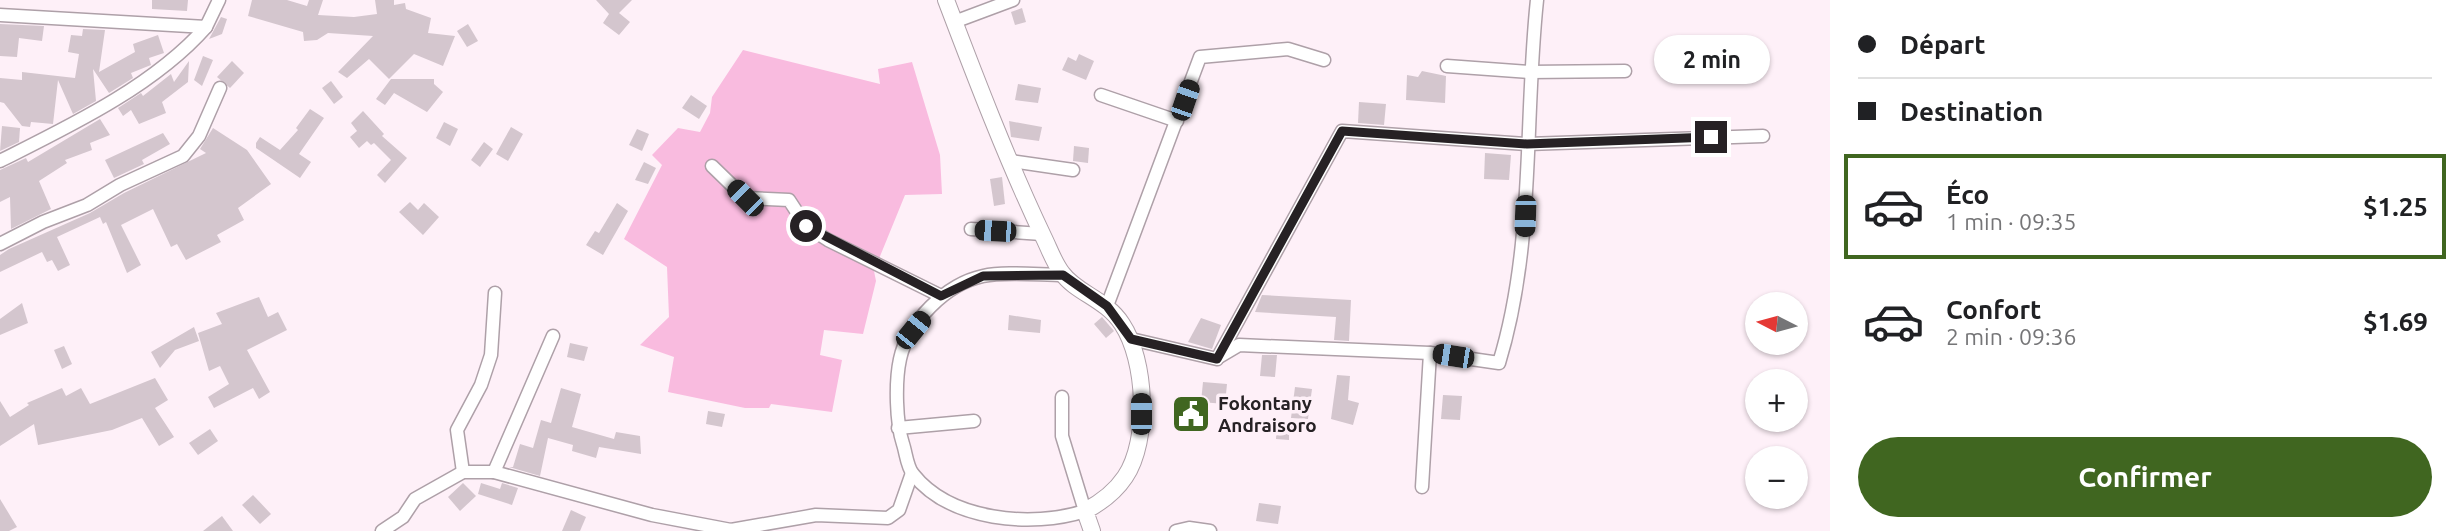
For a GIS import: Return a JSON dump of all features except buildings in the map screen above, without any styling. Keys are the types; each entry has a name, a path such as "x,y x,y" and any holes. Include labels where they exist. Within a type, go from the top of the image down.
{"street":[{"path":"0,161 90,115 187,48 206,27 219,0"},
{"path":"946,0 1042,234 1063,275 1107,306 1131,339 1139,363 1141,385 1141,414 1135,454 1126,476 1102,502 1058,520 1021,521 946,503 912,473 898,428 900,359 913,330 941,296 983,276 1063,275"},
{"path":"954,22 1013,0"},
{"path":"1131,339 1217,359 1239,345 1430,353 1499,363 1507,335 1524,240 1529,72 1537,0"},
{"path":"0,15 206,27"},
{"path":"1107,306 1200,57 1288,49 1324,60"},
{"path":"1447,66 1529,72 1625,71"},
{"path":"0,244 43,222 87,205 120,185 183,156 199,136 220,89"},
{"path":"1101,95 1177,121"},
{"path":"1217,359 1342,131 1527,144 1763,135"},
{"path":"1011,161 1073,170"},
{"path":"712,166 745,198 789,200 806,226 828,240 941,296"},
{"path":"971,229 1042,234"},
{"path":"463,472 457,430 481,385 491,355 495,293"},
{"path":"494,472 554,336"},
{"path":"1422,487 1430,353"},
{"path":"1062,397 1062,436 1092,531"},
{"path":"898,428 974,421"},
{"path":"382,531 403,517 415,499 463,472 494,472 691,527 731,530 816,515 888,518 900,510 912,473"},
{"path":"1176,531 1189,528 1210,531"}],"shaded area":[{"path":"743,50 880,84 878,69 912,62 940,155 942,194 905,195 874,271 876,281 863,334 824,330 820,355 842,360 832,412 771,404 769,408 745,408 668,392 674,357 640,345 669,317 667,267 624,239 662,165 652,155 678,128 700,132 710,113 712,97"}],"place":[{"name":"Fokontany Andraisoro","path":"1191,414"}],"route":[{"path":"806,226 828,240 941,296 983,276 1063,275 1107,306 1122,323 1131,339 1217,359 1342,131 1527,144 1711,137"}]}
